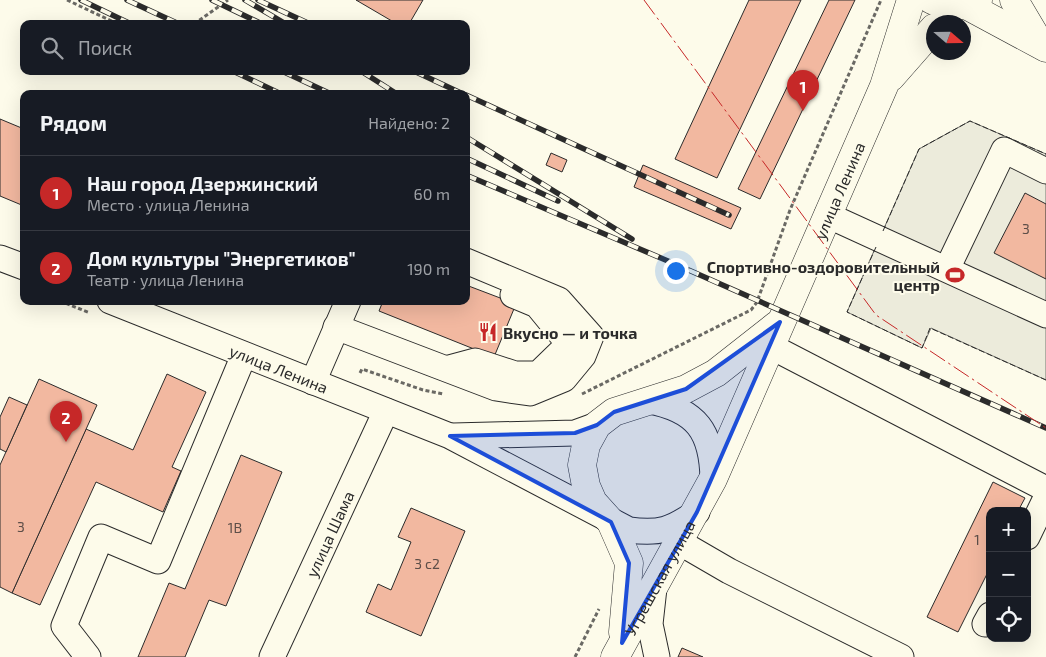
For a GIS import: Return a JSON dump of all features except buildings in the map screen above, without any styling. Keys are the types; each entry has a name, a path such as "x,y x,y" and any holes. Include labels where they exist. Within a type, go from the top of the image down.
{"main road":[{"name":"улица Ленина","path":"697,512 884,86 911,0"},
{"path":"1014,0 1043,45"},
{"path":"954,7 1043,45"},
{"name":"улица Ленина","path":"884,86 926,37"},
{"name":"улица Ленина","path":"611,522 593,502 586,486 582,465 586,445 597,425 614,412 686,389 716,373 775,334"},
{"name":"Угрешская улица","path":"618,650 678,542 697,512"},
{"name":"Угрешская улица","path":"611,522 629,563 618,650"}],"street":[{"path":"947,270 1004,150 1046,171"},
{"path":"827,215 1046,316"},
{"path":"0,258 20,266"},
{"path":"336,327 496,388 530,393 564,379 583,356 591,336 559,300 470,263"},
{"path":"447,369 475,361 515,374 538,374 569,344 537,306 470,278"},
{"name":"улица Ленина","path":"120,305 450,436 629,530 652,533 674,528 697,512"},
{"path":"313,382 346,305"},
{"path":"775,334 1046,489"},
{"path":"88,657 64,626 101,538 158,561 244,355"},
{"name":"улица Ленина","path":"650,401 671,405 695,420 706,436 713,453 713,479"},
{"name":"улица Шама","path":"272,657 386,411"},
{"name":"улица Ленина","path":"450,436 575,433 597,425"},
{"path":"1031,529 1046,498"},
{"path":"678,542 728,571 901,657"},
{"path":"654,584 650,624 657,657"}],"path":[{"path":"67,0 110,20"},
{"path":"200,20 228,0"},
{"path":"574,398 751,310 757,302 790,210 882,0"},
{"path":"360,373 362,369 423,390 452,396"}],"highlighted area":[{"path":"780,322 697,512 622,643 629,563 611,522 450,436 575,433 597,425 614,412 686,389"}],"shaded area":[{"name":"Спортивно-оздоровительный центр","path":"970,121 1046,154 1046,380 931,328 922,348 847,312 919,149"}],"railway":[{"path":"81,0 123,20"},
{"path":"127,0 170,20"},
{"path":"212,0 254,20"},
{"path":"245,0 279,20"},
{"path":"258,0 301,20"},
{"path":"241,75 273,90"},
{"path":"291,75 322,90"},
{"path":"367,75 391,90"},
{"path":"423,75 454,90"},
{"path":"470,97 729,215"},
{"path":"470,139 632,239"},
{"path":"470,160 558,201"},
{"path":"470,177 675,264 1046,428"}],"fence":[{"path":"883,231 919,149 970,121 1046,154"},
{"path":"876,247 847,312 922,348 930,328 1046,380"}],"power":[{"path":"644,0 876,315 1046,428"}],"place":[{"name":"Наш город Дзержинский","path":"803,111"},
{"name":"Спортивно-оздоровительный центр","path":"955,275"},
{"name":"Вкусно — и точка","path":"488,332"},
{"name":"Дом культуры \"Энергетиков\"","path":"66,442"}]}
